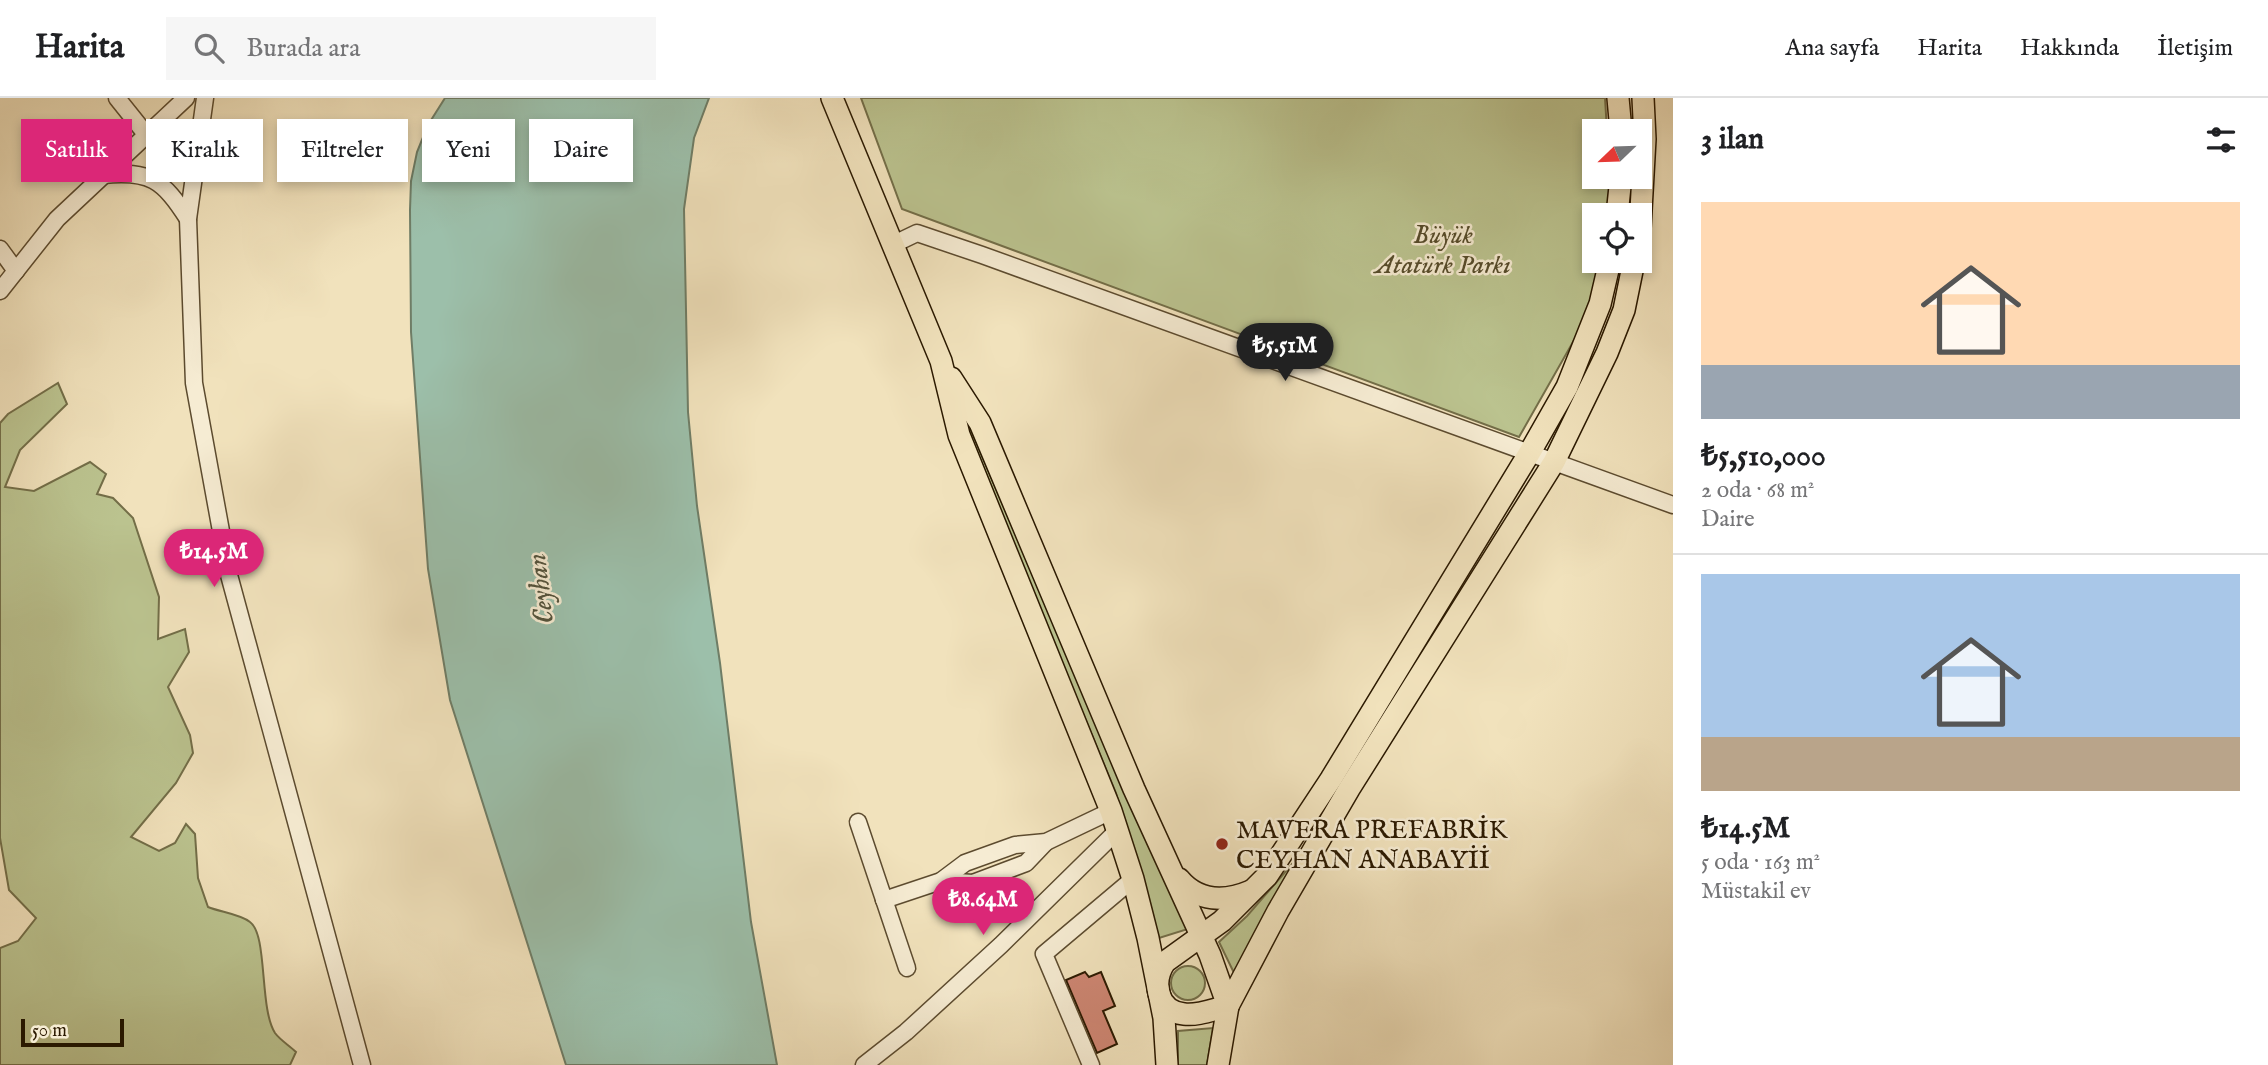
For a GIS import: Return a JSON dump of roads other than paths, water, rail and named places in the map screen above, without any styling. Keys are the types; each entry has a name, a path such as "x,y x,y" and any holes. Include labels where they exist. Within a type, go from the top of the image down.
{"main road":[{"path":"1618,98 1619,119"},
{"path":"1641,203 1645,139 1643,98"},
{"path":"835,101 941,361 959,435 1114,821 1133,878 1148,938 1164,1018 1167,1065"},
{"path":"1228,1006 1186,1015 1168,1008 1158,991 1159,971 1174,956 1202,937 1256,888 1291,842 1567,387 1600,304 1607,273"},
{"path":"1218,1065 1228,1006 1278,911 1349,789 1554,462 1607,353 1624,310 1632,273"},
{"path":"941,361 980,423 1166,863 1202,937 1228,1006"},
{"path":"1166,863 1183,885 1204,897 1234,897 1256,888"}],"street":[{"path":"117,98 145,133"},
{"path":"132,146 186,98"},
{"path":"205,98 188,219 194,383 229,575 362,1065"},
{"path":"132,174 146,175 171,193 188,219"},
{"path":"0,291 57,219 96,182"},
{"path":"894,244 917,233 1673,505"},
{"path":"0,249 16,271"},
{"path":"884,900 941,881 973,883 1026,863 1046,842 1114,821"},
{"path":"864,1065 906,1032 982,963 1114,821"},
{"path":"858,822 907,968"},
{"path":"1091,1065 1044,954 1133,878"}],"water":[{"name":"Ceyhan","path":"445,98 709,98 694,138 684,209 688,412 697,506 720,663 751,922 777,1065 566,1065 450,700 428,569 411,332 411,181 422,140 422,182 515,182 515,119 432,119"}],"place":[{"name":"MAVERA PREFABRİK CEYHAN ANABAYİİ","path":"1222,844"}],"park label":[{"name":"Büyük Atatürk Parkı","path":"1443,249"}]}
